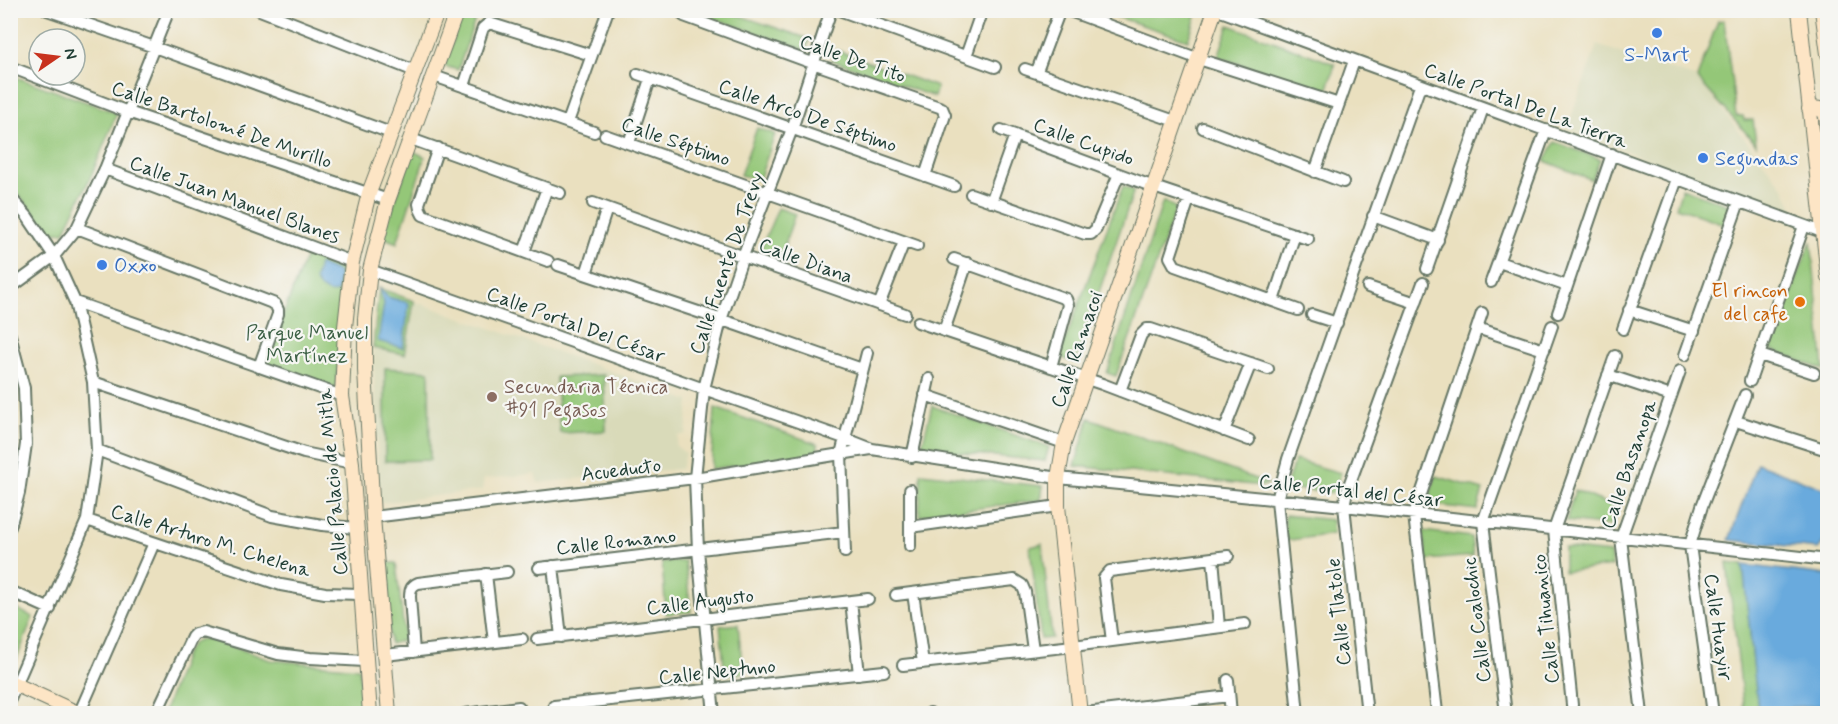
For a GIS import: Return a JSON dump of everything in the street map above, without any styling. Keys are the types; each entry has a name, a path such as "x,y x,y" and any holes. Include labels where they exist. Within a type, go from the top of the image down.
{"main road":[{"name":"Calle Palacio de Mitla","path":"370,714 352,464 342,396 345,327 352,262 369,193 438,10"},
{"name":"Calle Palacio de Mitla","path":"389,714 373,517 365,370 365,319 370,270 388,200 457,10"},
{"name":"Calle Ramacoi","path":"1079,713 1058,506 1058,478 1064,443 1175,121 1217,10"},
{"path":"1799,10 1827,277"},
{"path":"1822,10 1827,54"},
{"path":"1809,108 1823,109 1827,134"},
{"path":"13,683 79,713"}],"street":[{"path":"47,10 391,133"},
{"path":"10,288 54,256 77,228 105,170 169,10"},
{"path":"260,10 415,71"},
{"path":"568,122 608,10"},
{"name":"Calle Fuente De Trevy","path":"714,714 698,550 695,478 704,389 721,320 792,129 831,10"},
{"path":"839,10 995,67"},
{"path":"966,56 982,10"},
{"path":"1037,71 1060,10"},
{"path":"1067,10 1199,59 1339,104"},
{"name":"Calle Portal De La Tierra","path":"1217,10 1822,232"},
{"name":"Calle De Tito","path":"684,16 942,108 945,115 925,176"},
{"path":"464,86 483,28 489,23 591,55"},
{"path":"1315,171 1354,61"},
{"name":"Calle Bartolomé De Murillo","path":"10,67 128,112 388,200"},
{"path":"1025,69 1037,71 1175,121"},
{"name":"Calle Arco De Séptimo","path":"638,74 954,186"},
{"name":"Calle Séptimo","path":"434,76 917,246"},
{"path":"629,143 650,79"},
{"path":"1298,714 1276,500 1288,459 1420,86"},
{"path":"1427,269 1483,108"},
{"path":"1203,128 1343,182"},
{"name":"Calle Cupido","path":"1001,130 1154,187 1308,239"},
{"path":"1491,282 1546,130"},
{"path":"991,202 1015,135"},
{"path":"411,139 560,193"},
{"path":"438,148 419,204 423,215 553,263 862,369"},
{"path":"1558,313 1612,154"},
{"name":"Calle Juan Manuel Blanes","path":"105,170 352,262"},
{"path":"971,194 1090,234 1096,229 1119,174"},
{"path":"1623,329 1677,179"},
{"path":"524,252 547,188"},
{"path":"10,197 27,216 54,256 75,302 93,382 97,450 87,520 50,609 13,683 10,699"},
{"path":"1190,199 1170,257 1175,266 1298,310"},
{"path":"1685,355 1739,202"},
{"name":"Calle Diana","path":"593,203 905,314"},
{"path":"586,274 607,208"},
{"path":"1373,216 1438,240"},
{"path":"1750,381 1804,226"},
{"path":"77,228 274,304 278,314 259,367"},
{"path":"1273,301 1295,234"},
{"path":"879,305 904,242"},
{"path":"954,259 1068,302 1051,367"},
{"path":"1499,262 1567,286"},
{"path":"944,331 967,263"},
{"name":"Calle Portal Del César","path":"370,270 872,449"},
{"path":"1344,506 1347,491 1423,283"},
{"path":"1368,287 1416,303"},
{"path":"75,302 342,396"},
{"path":"1629,310 1694,331"},
{"path":"1437,712 1414,515 1482,313"},
{"path":"1312,315 1337,323"},
{"path":"918,322 1120,391 1249,440"},
{"path":"1483,522 1552,326"},
{"path":"1477,328 1544,350"},
{"path":"1120,391 1141,335 1147,329 1268,369"},
{"path":"10,336 24,388 27,444 20,494 10,527"},
{"path":"845,552 841,454 867,353"},
{"path":"1760,355 1814,374"},
{"path":"1554,530 1615,356"},
{"path":"1224,431 1251,363"},
{"name":"Calle Basanopa","path":"1642,714 1621,538 1680,371"},
{"path":"1608,375 1671,396"},
{"path":"912,456 929,379"},
{"path":"93,382 283,447 352,464"},
{"path":"1690,545 1702,506 1745,395"},
{"path":"925,396 1064,443"},
{"path":"1736,421 1821,448"},
{"name":"Acueducto","path":"373,517 695,478 872,449"},
{"name":"Calle Portal del César","path":"872,449 1058,478 1344,506 1827,560"},
{"path":"97,450 272,516 322,525 356,528"},
{"path":"910,490 910,546"},
{"path":"910,527 1058,506"},
{"name":"Calle Tlatole","path":"1344,506 1367,714"},
{"name":"Calle Arturo M. Chelena","path":"87,520 281,585 325,593 360,594"},
{"name":"Calle Coalochic","path":"1483,522 1506,714"},
{"name":"Calle Tihuanico","path":"1554,530 1572,705"},
{"name":"Calle Romano","path":"539,568 844,532"},
{"path":"79,713 154,543"},
{"name":"Calle Huayir","path":"1690,545 1713,714"},
{"path":"1112,640 1104,578 1106,573 1114,570 1228,556"},
{"path":"1213,558 1218,627"},
{"path":"553,566 561,637"},
{"path":"414,652 410,590 413,585 507,572"},
{"path":"486,574 494,642"},
{"path":"896,595 1014,580 1019,582 1025,592 1033,650"},
{"path":"10,591 50,609"},
{"path":"914,593 922,663"},
{"name":"Calle Augusto","path":"537,639 868,598"},
{"path":"851,601 860,674"},
{"path":"903,665 1245,624"},
{"path":"156,714 192,637 199,632 278,654 365,661"},
{"path":"385,655 522,639"},
{"name":"Calle Neptuno","path":"554,706 573,709 711,689 884,671"},
{"path":"1228,680 1230,714"},
{"path":"1079,713 1229,696"},
{"path":"465,714 505,711 519,707"}],"shaded area":[{"name":"Segundas","path":"1597,45 1697,78 1784,188 1797,217 1567,128"},
{"name":"Secundaria Técnica #91 Pegasos","path":"414,301 689,401 686,434 678,436 676,446 685,453 681,469 538,483 535,474 484,479 482,490 380,503 373,348 405,354"}],"green space":[{"path":"463,11 478,11 458,70 444,66"},
{"path":"705,11 726,11 809,39 806,50 707,16"},
{"path":"1099,11 1198,11 1188,40"},
{"path":"1724,20 1736,116 1743,116 1744,120 1753,120 1756,144 1697,78 1718,21"},
{"path":"1229,25 1335,64 1327,92 1218,57"},
{"path":"836,50 937,87 934,97 832,60"},
{"path":"10,75 27,81 27,87 44,87 117,113 92,174 64,232 50,233 11,185"},
{"path":"757,128 775,134 759,180 740,175"},
{"path":"1555,142 1600,159 1592,180 1545,161"},
{"path":"413,151 425,157 397,243 382,237"},
{"path":"1123,186 1134,190 1075,362 1059,357"},
{"path":"1682,188 1730,206 1724,224 1676,207"},
{"path":"1163,201 1176,208 1116,376 1107,373"},
{"path":"778,208 795,214 779,261 759,253"},
{"path":"1811,241 1824,370 1770,349"},
{"name":"Parque Manuel Martínez","path":"307,253 346,269 336,389 264,364"},
{"path":"379,288 414,301 405,354 373,348"},
{"path":"385,368 429,371 430,460 385,461"},
{"path":"604,375 606,431 560,433 556,377"},
{"path":"932,406 1049,447 1045,461 921,449"},
{"path":"715,408 818,444 817,454 711,469"},
{"path":"1089,418 1269,484 1262,486 1075,466"},
{"path":"1295,460 1341,473 1334,493 1285,488"},
{"path":"921,473 1043,486 1041,500 919,516"},
{"path":"1436,476 1483,490 1477,510 1427,504"},
{"path":"1575,490 1619,509 1612,526 1566,521"},
{"path":"1285,515 1332,520 1333,534 1284,541"},
{"path":"1423,531 1471,537 1473,556 1427,560"},
{"path":"1042,544 1052,638 1041,639 1030,547"},
{"path":"1564,548 1610,553 1612,566 1564,572"},
{"path":"685,561 691,612 666,614 662,562"},
{"path":"385,563 396,563 405,640 390,644"},
{"path":"1727,563 1743,565 1758,710 1744,712"},
{"path":"11,606 33,617 12,671 10,671"},
{"path":"738,624 743,673 725,675 720,626"},
{"path":"202,639 213,639 270,660 359,668 363,713 163,714 186,652 193,643"}],"water":[{"path":"319,264 339,273 338,292 329,293 319,287 315,280"},
{"path":"379,288 388,297 409,303 403,348 378,341 384,303"},
{"path":"1757,463 1827,490 1827,538 1818,549 1729,540"},
{"path":"1743,565 1827,575 1827,705 1758,710"}],"place":[{"name":"S-Mart","path":"1657,33"},
{"name":"Segundas","path":"1703,158"},
{"name":"Oxxo","path":"102,265"},
{"name":"El rincon del cafe","path":"1800,302"},
{"name":"Secundaria Técnica #91 Pegasos","path":"492,397"}]}
